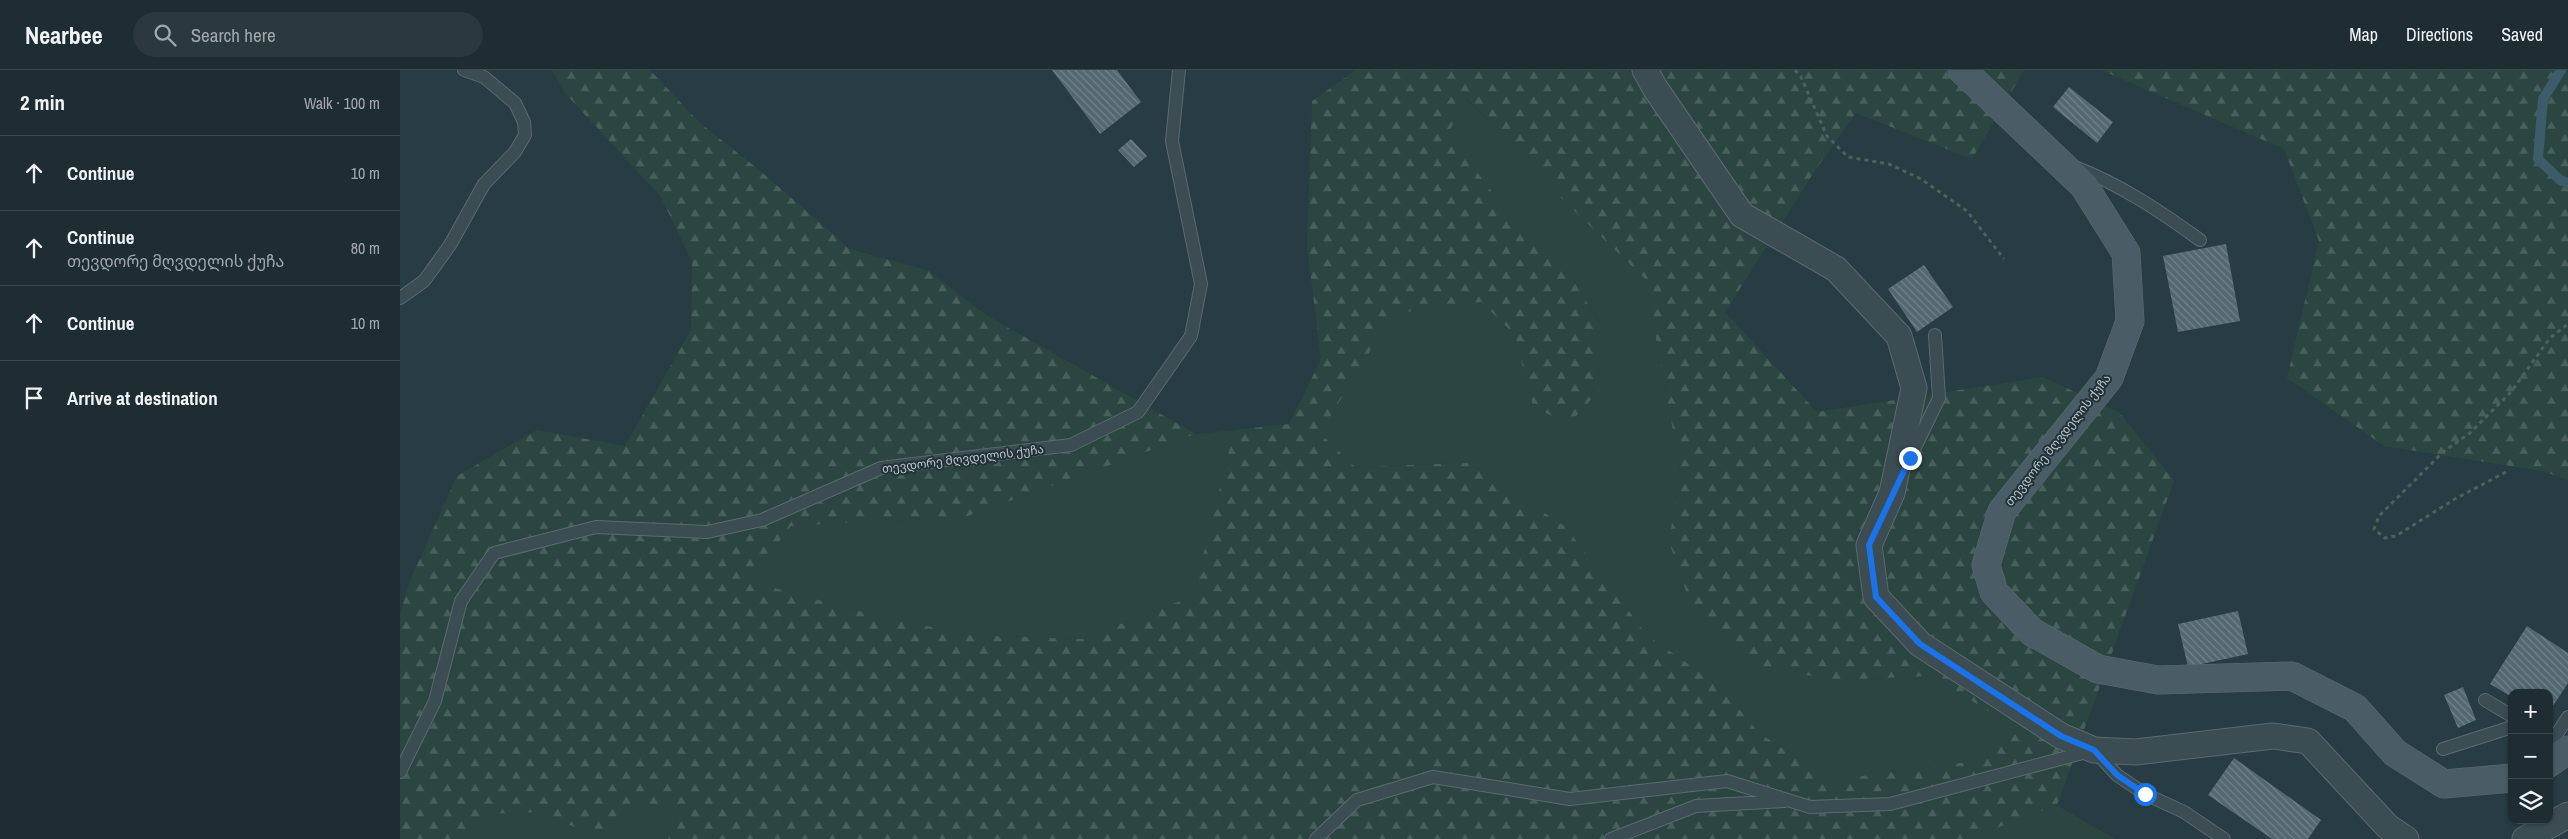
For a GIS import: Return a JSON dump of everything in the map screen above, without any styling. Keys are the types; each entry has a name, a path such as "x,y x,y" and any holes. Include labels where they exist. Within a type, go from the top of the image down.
{"street":[{"path":"1645,70 1655,88 1742,215 1836,269 1899,336 1914,388 1892,493 1869,545 1876,597 1920,644 2061,736 2094,750 2136,752 2273,736 2308,741 2388,827 2406,839"},
{"name":"თევდორე მღვდელის ქუჩა","path":"1962,70 2051,157 2084,186 2126,253 2130,321 2109,378 2002,511 1986,564 1994,592 2032,632 2098,669 2158,680 2292,676 2354,708 2395,753 2444,784 2508,778"},
{"path":"2525,839 2568,815"}],"lane":[{"path":"400,298 424,281 450,245 484,184 515,152 526,135 524,122 515,104 484,77 464,70"},
{"name":"თევდორე მღვდელის ქუჩა","path":"400,772 435,702 461,601 494,553 596,527 707,532 762,520 881,468 1071,445 1138,412 1191,336 1201,284 1172,141 1179,70"},
{"path":"2051,157 2109,182 2155,208 2200,240"},
{"path":"1892,493 1939,398 1935,335"},
{"path":"2485,700 2508,714"},
{"path":"2553,748 2568,717"},
{"path":"2443,749 2508,729"},
{"path":"1316,839 1358,800 1433,777 1570,799 1727,780 1810,807 1890,804 2094,750 2117,775 2145,794 2184,812 2224,839"},
{"path":"1611,839 1696,806 1789,800"}],"path":[{"path":"1795,70 1801,77 1827,136 1848,156 1889,164 1921,178 1966,211 2004,259"},
{"path":"2506,472 2453,500 2396,536 2385,538 2374,529 2379,516 2443,452 2470,433 2504,399 2550,338 2568,324"}],"green space":[{"path":"552,70 650,70 699,122 764,174 850,249 929,271 986,315 1196,434 965,517 791,526 749,581 859,611 967,635 1082,639 1193,596 1234,430 1289,424 1321,359 1307,246 1312,101 1356,70 2024,70 1972,159 1856,113 1814,172 1725,312 1817,412 2043,377 2120,413 2174,481 2057,805 1968,839 668,839 680,810 636,803 594,836 541,812 486,814 464,839 400,839 400,615 409,583 457,476 537,430 625,446 691,330 692,262 661,197 565,93","holes":["1466,98 1497,128 1557,194 1645,279 1680,469 1669,542 1689,600 1761,669 1840,680 1931,676 2021,731 1967,762 1832,780 1759,733 1721,687 1647,635 1566,527 1468,463 1355,467 1320,433 1391,317 1426,307 1481,302 1514,334 1533,406 1568,425 1599,391 1597,319 1571,275 1506,210 1448,134"]},
{"path":"2101,70 2568,70 2568,480 2542,471 2384,446 2287,378 2319,241 2284,149"},
{"path":"1465,98 1497,128 1557,194 1645,279 1680,469 1669,542 1840,680 1931,676 2022,731 1967,762 1832,780 1759,733 1721,687 1647,635 1566,527 1468,463 1355,467 1319,433 1391,317 1426,307 1481,302 1514,334 1533,406 1568,425 1599,391 1597,318 1571,275 1506,210 1448,134"},
{"path":"1234,430 1193,596 1082,639 967,635 859,611 749,581 791,526 965,517 1196,434"},
{"path":"636,803 680,810 668,839 464,839 486,814 541,812 594,836"},
{"path":"2057,805 2115,839 1968,839"}],"building":[{"path":"1052,70 1117,70 1141,102 1100,134"},
{"path":"2069,87 2113,122 2097,143 2053,107"},
{"path":"1131,139 1147,156 1134,167 1118,150"},
{"path":"2226,244 2240,321 2178,332 2163,256"},
{"path":"1924,265 1953,307 1917,332 1888,289"},
{"path":"2238,611 2248,654 2188,667 2178,624"},
{"path":"2527,626 2568,653 2568,683 2553,706 2553,689 2508,689 2508,695 2490,684"},
{"path":"2463,687 2476,720 2458,728 2444,695"},
{"path":"2234,758 2321,820 2308,839 2272,839 2208,795"}],"waterway":[{"path":"2561,70 2543,99 2538,159 2560,180 2568,183"}],"route":[{"path":"1910,458 1869,545 1876,597 1920,644 2061,736 2094,750 2117,775 2145,794"}]}
